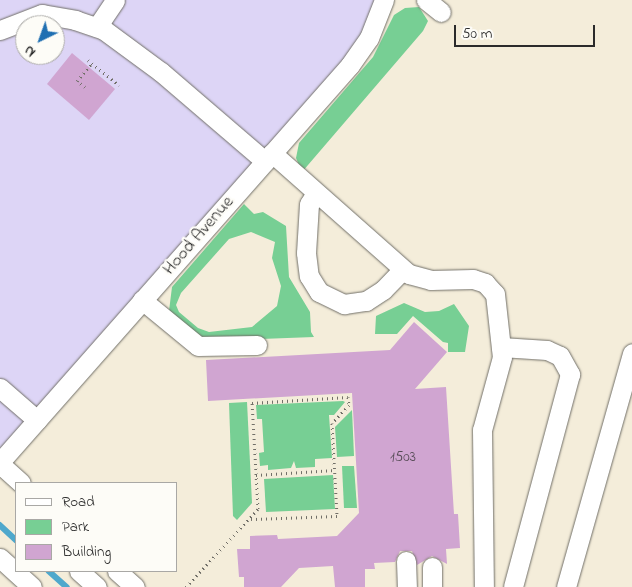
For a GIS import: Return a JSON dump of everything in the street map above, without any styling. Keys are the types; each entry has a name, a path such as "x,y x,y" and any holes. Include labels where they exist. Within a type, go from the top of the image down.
{"street":[{"path":"97,27 115,0"},
{"name":"Hood Avenue","path":"0,463 361,52 384,0"},
{"path":"426,0 441,12"},
{"path":"0,30 43,7 97,27 130,47 316,193 402,270 424,279 473,279 485,283 495,294 498,304 502,347 500,368 482,430 480,452 484,587"},
{"path":"316,193 309,204 306,253 309,276 319,292 344,304 366,301 383,290 402,270"},
{"path":"142,300 198,346 257,345"},
{"path":"502,347 547,350 560,356 570,374 513,587"},
{"path":"566,587 632,354"},
{"path":"0,388 37,420"},
{"path":"0,463 20,482"},
{"path":"0,558 15,572"},
{"path":"406,562 407,587"},
{"path":"432,567 432,587"},
{"path":"15,572 32,587"},
{"path":"80,572 97,587"},
{"path":"118,572 135,587"}],"path":[{"path":"88,60 119,84"},
{"path":"85,88 77,81 92,63"},
{"path":"186,587 258,509 252,403 348,397 349,405 332,423 337,516 249,519"},
{"path":"256,475 335,470"}],"shaded area":[{"path":"0,0 382,0 367,37 0,456"}],"green space":[{"path":"419,7 428,21 423,31 302,172 296,158 299,143 373,57 394,15 405,8"},
{"path":"244,204 254,214 263,212 286,226 289,277 310,312 311,332 314,337 212,341 197,338 169,311 172,287","holes":["251,232 275,242 272,258 281,286 277,306 252,327 209,332 198,328 179,312 176,305 181,293 229,239"]},
{"path":"404,303 425,312 439,311 454,304 469,326 465,352 448,352 448,343 443,342 413,316 397,334 375,334 376,316"},
{"path":"247,402 252,503 237,520 233,516 229,403"},
{"path":"345,402 334,415 329,415 332,458 315,459 315,467 296,468 294,461 291,468 268,470 268,465 260,466 259,453 264,452 262,419 257,419 256,405"},
{"path":"352,410 354,456 337,457 335,427"},
{"path":"342,466 354,466 357,508 344,508"},
{"path":"333,475 335,509 266,512 264,479"}],"building":[{"path":"72,53 115,89 89,120 47,84 62,65 65,65 65,62"},
{"path":"414,322 447,352 415,389 446,387 454,514 458,514 460,548 446,549 447,564 432,556 417,565 412,551 400,551 395,562 374,563 375,569 365,569 365,587 335,587 333,566 299,568 281,587 244,587 244,577 239,577 237,549 250,549 250,536 277,535 278,539 337,536 359,513 352,393 208,401 206,360 390,350"}],"waterway":[{"path":"0,525 15,539"},
{"path":"50,572 67,587"}]}
